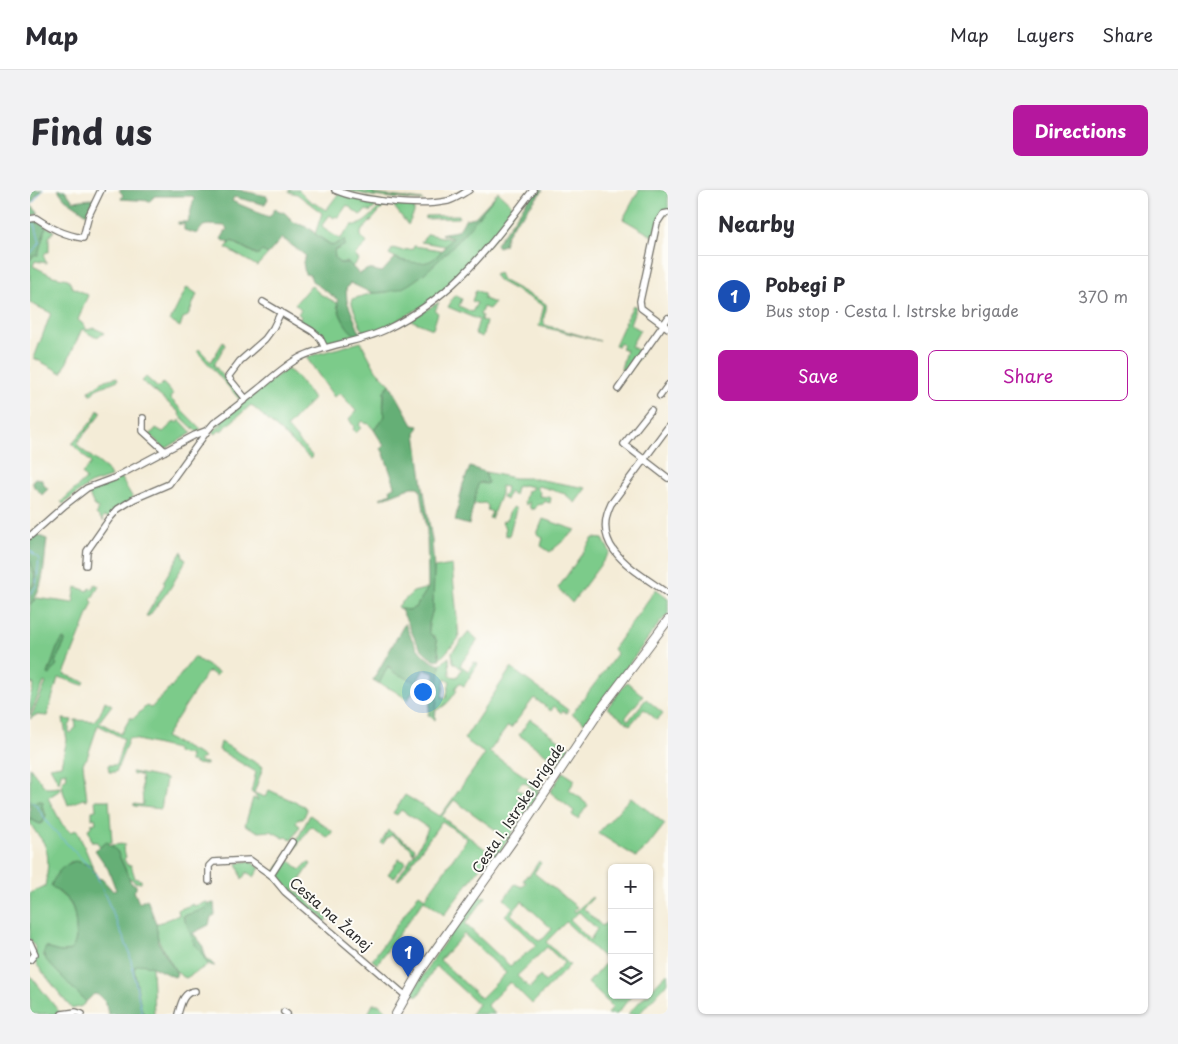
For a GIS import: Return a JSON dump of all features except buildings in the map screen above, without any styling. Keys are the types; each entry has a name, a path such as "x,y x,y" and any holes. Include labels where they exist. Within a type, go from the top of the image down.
{"street":[{"path":"30,219 36,218 66,235 83,238 90,215 101,190"},
{"path":"335,190 373,199 414,203 448,201 469,190"},
{"path":"86,565 87,551 118,509 134,499 169,484 214,423 298,358 324,348 355,342 385,330 430,304 472,267 533,190"},
{"path":"666,327 641,308 640,301 658,223 663,214 668,213"},
{"path":"263,302 312,331 320,338 324,348"},
{"path":"246,399 228,377 240,361 265,340 281,312"},
{"path":"618,389 666,327 668,318"},
{"path":"660,396 668,385"},
{"path":"651,410 624,444 668,478"},
{"path":"143,418 143,431 165,451"},
{"path":"668,427 622,488 606,514 605,527 606,537 618,557 668,594"},
{"path":"30,536 87,488 114,478 208,430"},
{"name":"Cesta I. Istrske brigade","path":"396,1014 421,970 519,832 601,709 668,620"},
{"name":"Cesta na Žanej","path":"292,842 271,875 285,892 406,996"},
{"path":"209,880 209,866 213,862 250,860 271,875"},
{"path":"30,943 35,954 30,960"},
{"path":"178,1014 184,996 189,992 195,991"},
{"path":"62,1014 76,1012 82,1014"}],"green space":[{"path":"30,190 43,190 31,205 39,213 30,217"},
{"path":"58,190 65,190 73,201 91,199 98,196 87,214 65,199"},
{"path":"119,190 238,190 267,196 268,199 265,204 234,197 232,201 269,217 275,209 285,213 294,222 311,229 332,246 344,240 345,245 334,251 335,258 339,263 349,263 359,274 368,269 382,272 395,258 419,263 435,258 452,238 441,234 458,230 465,219 475,217 495,196 452,247 414,281 399,289 375,293 350,283 346,289 347,301 361,336 354,334 347,327 340,313 338,300 312,281 310,275 305,274 303,262 306,256 282,238 268,254 262,251 258,255 232,241 229,243 221,239 227,229 225,226 203,226 197,234 184,230 184,224 178,224 178,222 188,222 194,198 192,196 155,196 150,201 121,199 123,195"},
{"path":"289,190 299,190 309,200 326,210 339,193 381,202 370,212 367,210 360,215 347,205 338,218 330,215 322,225 324,229 340,239 352,225 362,223 385,202 387,203 361,232 361,236 367,243 355,255 359,260 352,267 347,262 339,263 335,258 334,251 345,245 344,240 333,246 315,234 322,213 297,194 289,192"},
{"path":"343,190 362,190 366,193 368,190 374,190 373,194 423,201 372,196"},
{"path":"535,190 543,190 523,215 516,220 507,234 504,245 498,247 496,244"},
{"path":"639,190 666,190 668,193 668,213 662,215 654,237 623,219"},
{"path":"498,192 516,209 489,245 435,299 382,330 364,336 352,304 352,299 373,293 386,292 418,278 457,240"},
{"path":"392,204 414,205 414,213 408,225"},
{"path":"459,215 459,218 425,219 426,216"},
{"path":"30,220 37,220 46,226 38,255 33,256 30,261"},
{"path":"46,226 54,231 49,237 49,252 46,252 44,255 47,263 35,261 33,266 53,276 68,279 72,287 88,295 78,320 87,330 94,328 105,333 96,336 82,329 62,373 34,358 51,313 30,303 30,261 41,242"},
{"path":"428,234 451,239 445,246 421,242"},
{"path":"231,241 257,255 262,250 268,254 257,266 226,248"},
{"path":"414,246 441,250 441,252 432,261 422,264 405,261 389,254 393,248 403,251 413,249"},
{"path":"499,273 502,280 546,304 545,325 600,341 539,326 544,306 499,281 494,275"},
{"path":"311,285 320,294 337,303 348,328 360,337 330,346 326,345 318,334 299,320 301,316 298,314 301,309 295,304"},
{"path":"187,287 197,294 188,316 183,318 180,327 170,321"},
{"path":"476,290 484,294 484,299 494,303 489,309 483,307 480,315 482,316 481,320 486,322 482,337 475,334 479,320 448,307 455,295 462,299 459,306 472,312 477,303 472,301"},
{"path":"439,302 435,311 438,313 433,329 410,320"},
{"path":"633,305 636,307 630,324 640,330 631,346 642,353 628,373 621,369 626,350 621,348 623,345 620,343 618,346 615,345"},
{"path":"223,342 225,345 214,365 241,397 241,401 197,351 199,349 211,362"},
{"path":"361,342 376,370 390,384 384,391 383,406 385,415 374,430 368,423 366,424 363,421 359,424 361,428 356,433 349,419 356,411 340,393 334,397 306,357"},
{"path":"286,369 298,378 313,399 287,427 313,457 311,459 251,405 221,431 216,434 212,431 223,424 213,426"},
{"path":"117,377 118,380 96,389 91,395 89,391 105,380"},
{"path":"146,377 158,388 163,383 173,394 170,398 201,429 197,432 179,415 180,413 142,381"},
{"path":"390,384 413,425 419,426 416,433 432,540 434,570 433,609 429,623 429,633 436,639 440,659 435,660 421,649 400,609 409,610 416,607 428,588 427,531 421,491 418,487 412,487 380,498 391,493 390,489 395,486 381,448 384,446 374,430 385,416 384,391"},
{"path":"98,410 100,410 101,414 77,443 80,448 107,469 111,477 90,484 63,504 61,502 86,479 82,474 91,463 72,444 93,420"},
{"path":"180,420 192,433 165,449 150,435 156,428 163,432 175,421 178,423"},
{"path":"470,467 485,472 488,482 487,484 480,482 478,484 469,525 455,521 463,484"},
{"path":"485,472 586,488 575,503 565,494 539,486 536,488 540,492 539,496 551,498 550,503 544,501 543,504 537,505 535,509 531,509 529,501 526,505 524,503 527,491 533,487 523,485 516,487 514,496 509,492 506,500 502,497 505,494 506,487 501,486 501,494 491,519 489,518 492,512 487,510 488,506 485,503 473,504 478,483 487,484 488,482"},
{"path":"35,478 41,479 48,489 42,495 34,487 32,481"},
{"path":"121,478 133,498 108,518 105,516 102,519 104,522 96,514 99,509 94,505 87,491"},
{"path":"514,507 516,509 509,536 505,535 505,528 502,522 507,519 510,510"},
{"path":"543,519 576,530 550,552 541,546 543,538 537,534"},
{"path":"34,534 47,539 39,591 30,605 30,590 34,584 35,574 30,560 30,539"},
{"path":"593,538 603,539 610,552 572,603 558,588"},
{"path":"182,551 183,558 186,560 171,587 149,616 146,616 165,583 163,582"},
{"path":"30,560 34,575 30,590"},
{"path":"452,565 459,638 440,659 435,637 429,633 429,623 433,609 434,568"},
{"path":"95,584 99,586 91,600 93,602 64,674 85,682 83,685 58,678 47,716 36,715 30,719 46,683 44,682 30,715 30,697 34,684 30,683 30,605 37,598 73,603 76,587 88,591 90,588 93,589","holes":["65,642 55,662 57,664 48,674 57,648"]},
{"path":"428,588 416,607 409,610 400,609 398,606 413,592"},
{"path":"656,589 668,598 668,614 585,723 572,714 617,654 613,649"},
{"path":"405,623 414,642 422,653 440,665 435,720 428,715 435,674 424,669 417,683 393,672 388,666 380,682 378,683 373,680"},
{"path":"469,632 478,640 460,665 468,671 474,662 478,664 464,686 459,683 451,699 443,707 436,710 440,665 449,657 450,676 457,677 462,669 453,662 452,652","holes":["445,679 450,681 446,698 442,697"]},
{"path":"63,639 65,642 55,662 57,664 50,675 48,674 57,648"},
{"path":"194,657 219,673 216,676 209,671 206,674 165,737 202,756 204,758 199,760 206,763 206,765 195,764 189,761 190,755 178,753 175,749 129,738 116,772 109,772 108,765 116,765 124,739 98,725 87,758 83,763 87,800 84,799 68,805 62,781 67,778 66,772 61,773 59,783 50,767 61,765 67,740 63,719 72,720 69,726 69,733 71,733 76,727 75,720 94,721 100,714 105,701 112,705 99,722 121,734 130,718 134,718 146,706 151,708 172,686"},
{"path":"387,666 417,683 408,700 378,683"},
{"path":"511,668 568,710 567,713 563,711 561,713 554,706 551,711 534,698 511,728 508,726 489,752 542,788 538,790 523,782 517,788 524,794 529,787 539,792 489,868 483,864 444,915 424,900 377,964 372,960 418,895 425,898 467,839 442,821 399,880 397,879 420,845 428,828 401,810 397,815 393,813 405,795 439,816 441,815 485,754 464,739","holes":["454,800 504,836 492,854 442,816"]},
{"path":"627,682 643,696 625,718 629,720 646,699 663,713 657,720 644,709 630,725 607,708"},
{"path":"530,719 569,747 558,763 519,735"},
{"path":"221,742 263,767 254,793 265,797 269,790 304,806 307,810 303,819 298,819 296,823 300,826 292,840 271,831 259,832 245,825 253,798 258,800 251,792 256,772 219,750"},
{"path":"30,767 47,788 60,787 60,790 48,798 62,824 70,832 77,830 92,865 70,862 53,887 72,907 75,916 76,935 73,947 66,952 46,947 47,961 86,1002 82,1006 72,1009 33,960 36,949 30,939 30,893 45,886 48,861 45,846 34,830 30,819 40,824 46,815 40,801 33,802 30,800"},
{"path":"132,772 166,779 161,809 134,806 134,804 143,804 141,776 133,775"},
{"path":"563,772 575,780 569,790 588,805 578,819 572,815 574,811 550,792"},
{"path":"631,797 665,824 647,847 636,857 598,833"},
{"path":"30,800 33,802 43,802 42,808 46,815 40,824 30,819"},
{"path":"95,800 109,800 112,842 100,847 97,842 92,842 88,829 91,827 91,824 96,823 95,818 92,819 92,811 96,810"},
{"path":"310,815 333,832 328,838 311,826 288,859 300,870 308,862 311,864 294,889 328,918 324,923 320,920 322,917 320,914 316,916 291,894 274,874 299,836"},
{"path":"388,830 415,848 413,853 410,847 392,835 383,844 381,843"},
{"path":"107,842 117,851 131,883 136,885 134,891 139,903 147,899 156,923 158,942 177,974 175,977 150,966 135,966 141,1008 144,1014 108,1014 103,998 94,994 86,1002 47,961 43,954 46,947 65,952 73,947 75,942 76,927 72,907 51,886 57,874 63,868 75,861 92,865 98,878 102,879 113,891 116,890 108,869 95,850"},
{"path":"125,844 123,848 126,857 124,859 127,865 131,865 135,878 141,880 141,883 130,879 117,851 111,848 110,845"},
{"path":"399,859 406,862 394,878 388,874"},
{"path":"249,861 260,868 254,877 247,872 242,879 237,863"},
{"path":"539,861 541,863 534,873 577,907 574,910 575,912 593,898 583,908 602,926 608,921 608,999 629,999 617,1014 607,1014 613,1007 588,983 607,961 566,922 546,942 570,965 532,1004 510,982 487,1005 495,1014 471,1014 478,1004 436,966 418,996 412,994 435,956 478,896 486,897 465,924 510,966 537,945 505,915 513,907 504,899 515,884 522,887 526,882 523,881 527,875 529,876","holes":["522,901 552,929 539,941 511,914","579,912 597,929 590,940 570,920","464,934 506,973 481,998 440,960","547,947 564,963 545,982 540,976 530,988 517,976"]},
{"path":"207,902 208,904 202,910 183,917 208,965 186,978 176,971 162,947 157,935 156,923 179,915 178,910 193,904 194,906"},
{"path":"214,903 215,915 211,917 209,925 193,933 202,944 206,957 215,966 206,961 196,947 183,916 202,910 208,904"},
{"path":"138,964 152,967 154,1014 144,1014 141,1008 134,969"},
{"path":"667,973 668,982 653,999 653,988"},
{"path":"30,975 57,1009 62,1014 30,1014"},
{"path":"642,999 653,999 639,1014 628,1014"},
{"path":"373,1004 378,1004 385,1009 382,1014 368,1014"}],"waterway":[{"path":"30,207 43,190"},
{"path":"30,254 40,243 35,224 31,221"},
{"path":"30,550 39,559 36,586 30,595"},
{"path":"30,800 37,806 49,825 96,874 129,951 142,1014"}],"place":[{"name":"Pobegi P","path":"408,977"}]}
